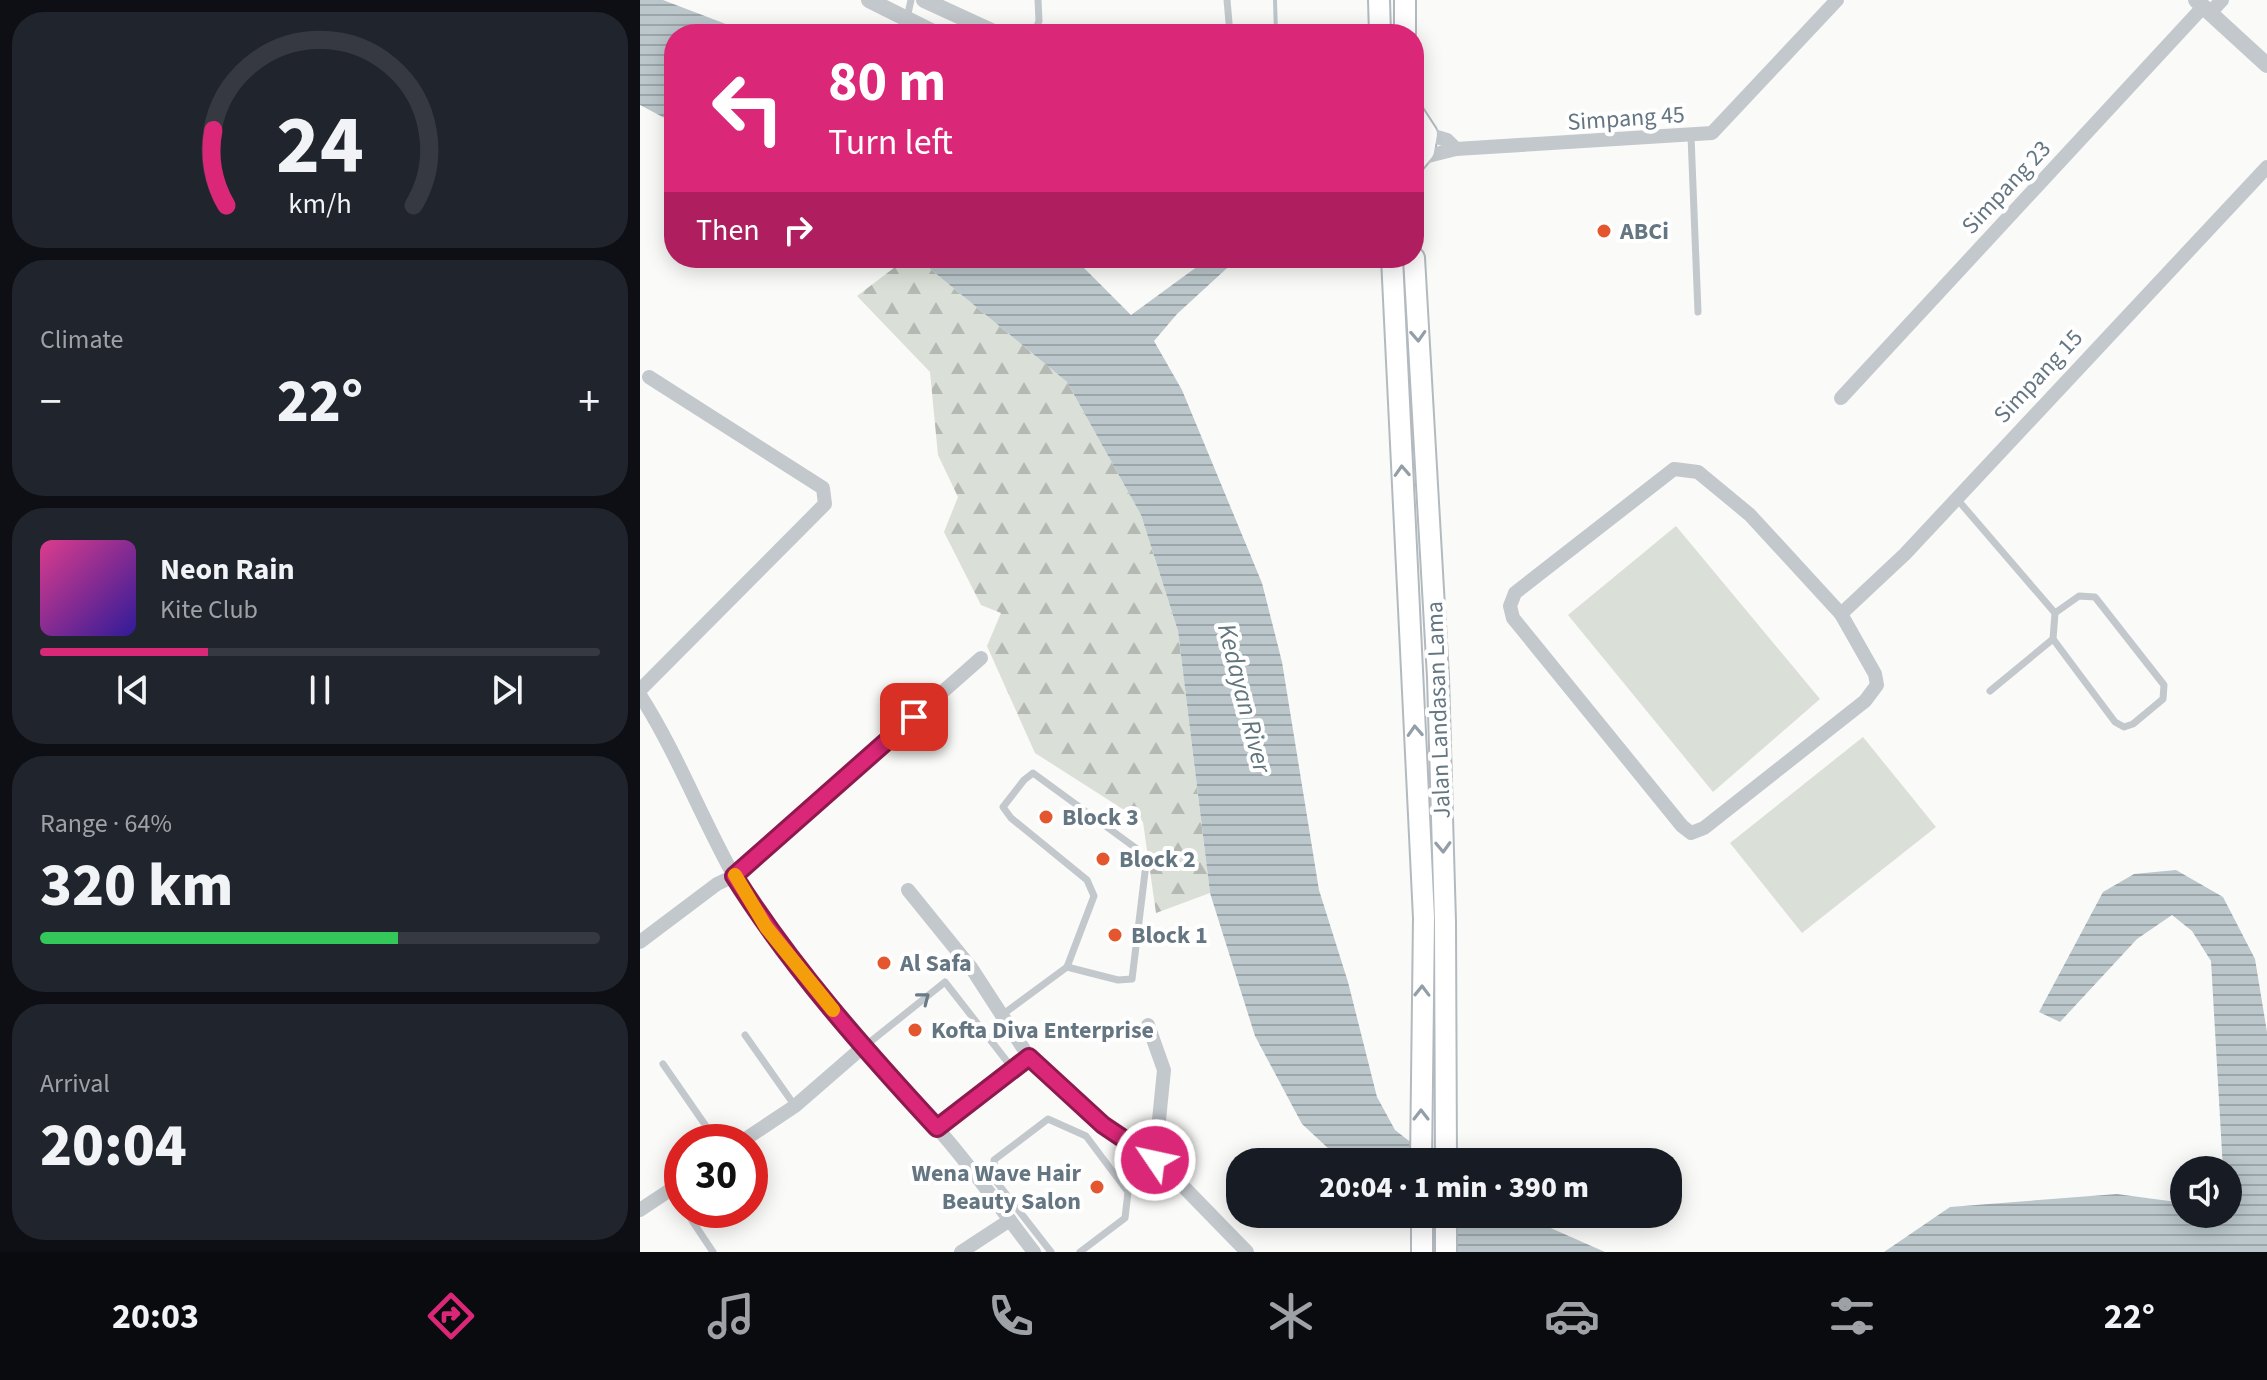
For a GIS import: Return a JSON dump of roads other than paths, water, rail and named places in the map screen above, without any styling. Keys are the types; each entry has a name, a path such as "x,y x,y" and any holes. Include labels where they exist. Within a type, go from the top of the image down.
{"main road":[{"path":"1379,0 1380,24"},
{"path":"1405,0 1405,24"},
{"path":"1424,129 1427,134 1424,142"},
{"name":"Jalan Landasan Lama","path":"1392,268 1424,918 1421,1148"},
{"name":"Jalan Landasan Lama","path":"1415,268 1438,677 1445,922 1446,1148"},
{"path":"1422,1228 1422,1252"},
{"path":"1446,1228 1446,1252"}],"street":[{"path":"869,0 916,24"},
{"path":"924,0 976,24"},
{"name":"Simpang 45","path":"1424,158 1456,149 1712,133 1837,0"},
{"name":"Simpang 23","path":"1841,398 2203,7 2222,0"},
{"path":"2203,7 2267,65"},
{"path":"1427,134 1447,140 1456,149"},
{"name":"Simpang 15","path":"1841,614 1905,554 2267,167"},
{"path":"649,377 823,488 825,504 640,692 665,733 723,860 766,927 863,1047 937,1128 1034,1252"},
{"path":"1674,469 1698,472 1750,515 1841,614 1875,674 1877,685 1865,701 1704,828 1691,833 1682,826 1513,618 1510,606 1515,593 1674,469"},
{"path":"640,942 717,884 734,876 981,658"},
{"path":"908,890 972,969 1029,1057 1103,1125 1155,1160 1247,1252"},
{"path":"1148,1025 1164,1070 1155,1160"},
{"path":"768,1124 795,1106 863,1047"},
{"path":"640,1210 664,1194"},
{"path":"961,1252 1010,1220"}],"lane":[{"path":"907,20 911,0"},
{"path":"1038,0 1038,24"},
{"path":"1227,0 1229,24"},
{"path":"1691,136 1698,312"},
{"path":"1956,497 2055,613 2053,639 2115,722 2124,727 2133,724 2163,699 2164,685 2095,597 2079,596 2055,613"},
{"path":"1990,691 2053,639"},
{"path":"1002,1015 1067,967 1094,896 1087,880 1011,818 1003,807 1033,773 1137,849 1146,864 1132,979 1118,980 1067,967"},
{"path":"863,1047 945,982 1013,1069"},
{"path":"745,1035 795,1106"},
{"path":"937,1128 1029,1057"},
{"path":"663,1064 705,1124"},
{"path":"1051,1252 995,1180 994,1160 1048,1119 1086,1136 1128,1192 1125,1218 1080,1252"},
{"path":"1086,1136 1103,1125"},
{"path":"697,1228 713,1252"}],"water":[{"path":"640,0 663,0 726,24 664,24 664,118 640,105"},
{"name":"Kedayan River","path":"929,268 1084,268 1131,315 1195,268 1227,268 1177,314 1154,341 1182,390 1262,583 1282,662 1319,890 1348,982 1377,1097 1395,1130 1418,1148 1328,1148 1302,1124 1255,1036 1210,893 1178,631 1141,515 1067,382"},
{"path":"2176,870 2223,897 2255,959 2267,1032 2267,1252 1884,1252 1950,1207 2117,1194 2170,1201 2170,1228 2242,1228 2242,1156 2222,1156 2211,961 2192,931 2172,915 2137,939 2060,1022 2039,1012 2103,892 2134,874"},
{"path":"1417,1228 1551,1228 1605,1252 1447,1252"}],"waterway":[{"path":"1275,0 1276,24"}],"place":[{"name":"ABCi","path":"1604,231"},
{"name":"Block 3","path":"1046,817"},
{"name":"Block 2","path":"1103,859"},
{"name":"Block 1","path":"1115,935"},
{"name":"Al Safa","path":"884,963"},
{"name":"Kofta Diva Enterprise","path":"915,1030"},
{"name":"Wena Wave Hair Beauty Salon","path":"1097,1187"}]}
